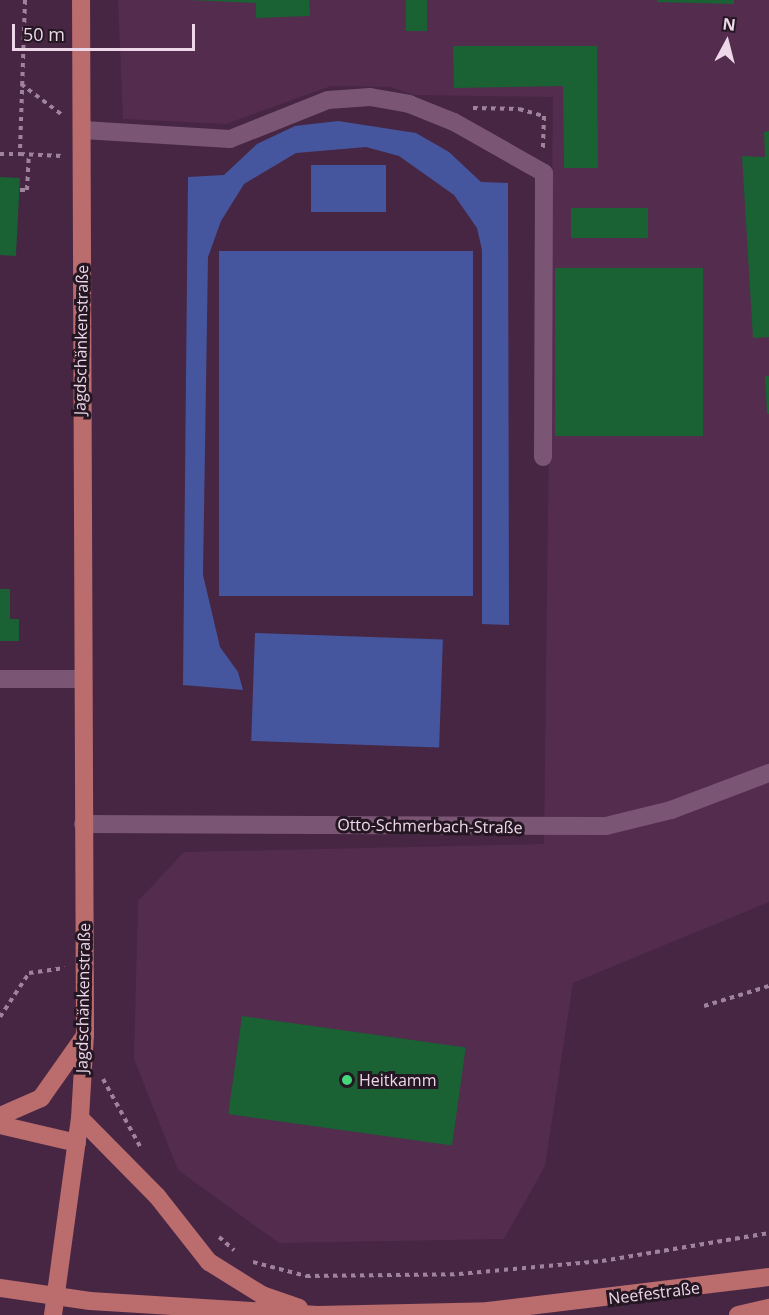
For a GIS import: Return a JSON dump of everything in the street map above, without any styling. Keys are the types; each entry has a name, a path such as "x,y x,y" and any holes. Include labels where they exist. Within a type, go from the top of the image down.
{"main road":[{"name":"Jagdschänkenstraße","path":"53,1315 80,1118 85,1035 81,0"},
{"path":"0,1116 41,1098 85,1035"},
{"path":"80,1118 157,1196 209,1262 262,1295 318,1315"},
{"path":"0,1125 77,1143"},
{"name":"Neefestraße","path":"6,1289 90,1301 318,1315 488,1311 769,1277"},
{"path":"738,1315 769,1308"}],"street":[{"path":"83,130 230,139 328,99 370,97 409,104 454,122 542,172 543,457"},
{"path":"0,679 83,679"},
{"name":"Otto-Schmerbach-Straße","path":"83,824 606,826 682,807 769,773"}],"path":[{"path":"20,154 20,84 26,0"},
{"path":"20,84 62,115 62,125"},
{"path":"464,108 519,109 544,116 542,172"},
{"path":"62,145 62,166"},
{"path":"0,154 62,155"},
{"path":"20,190 27,190 29,154"},
{"path":"0,1017 28,973 84,968"},
{"path":"704,1005 769,986"},
{"path":"83,1059 107,1084 144,1153"},
{"path":"211,1230 244,1258 270,1270 352,1277 520,1270 769,1233"}],"shaded area":[{"path":"118,0 769,0 769,902 573,983 545,1166 504,1239 279,1243 178,1170 134,1059 138,901 184,852 544,844 553,97 414,95 391,87 331,86 226,124 123,119"},
{"path":"338,121 416,133 449,152 481,182 508,183 509,625 482,624 482,250 477,228 454,195 399,156 366,147 296,153 244,184 221,221 208,257 203,575 220,647 238,672 243,690 183,685 188,177 224,175 257,144 295,126"},
{"path":"311,165 386,165 386,212 311,212"},
{"path":"219,251 473,251 473,596 219,596"},
{"path":"255,633 443,640 439,747 251,741"}],"building":[{"path":"189,0 309,0 310,16 256,18 256,3"},
{"path":"406,0 427,0 427,31 406,31"},
{"path":"657,0 734,0 734,4 657,2"},
{"path":"453,46 597,46 598,168 564,168 563,86 454,88"},
{"path":"769,131 769,337 753,338 742,156 765,157 764,132"},
{"path":"0,177 20,178 16,256 0,255"},
{"path":"571,208 648,208 648,238 571,238"},
{"path":"555,268 703,268 703,436 555,436"},
{"path":"765,376 769,376 769,414 767,414"},
{"path":"0,589 10,589 10,619 19,619 19,641 0,641"},
{"name":"Heitkamm","path":"242,1016 466,1047 452,1145 228,1114"}],"place":[{"name":"Heitkamm","path":"347,1080"}]}
